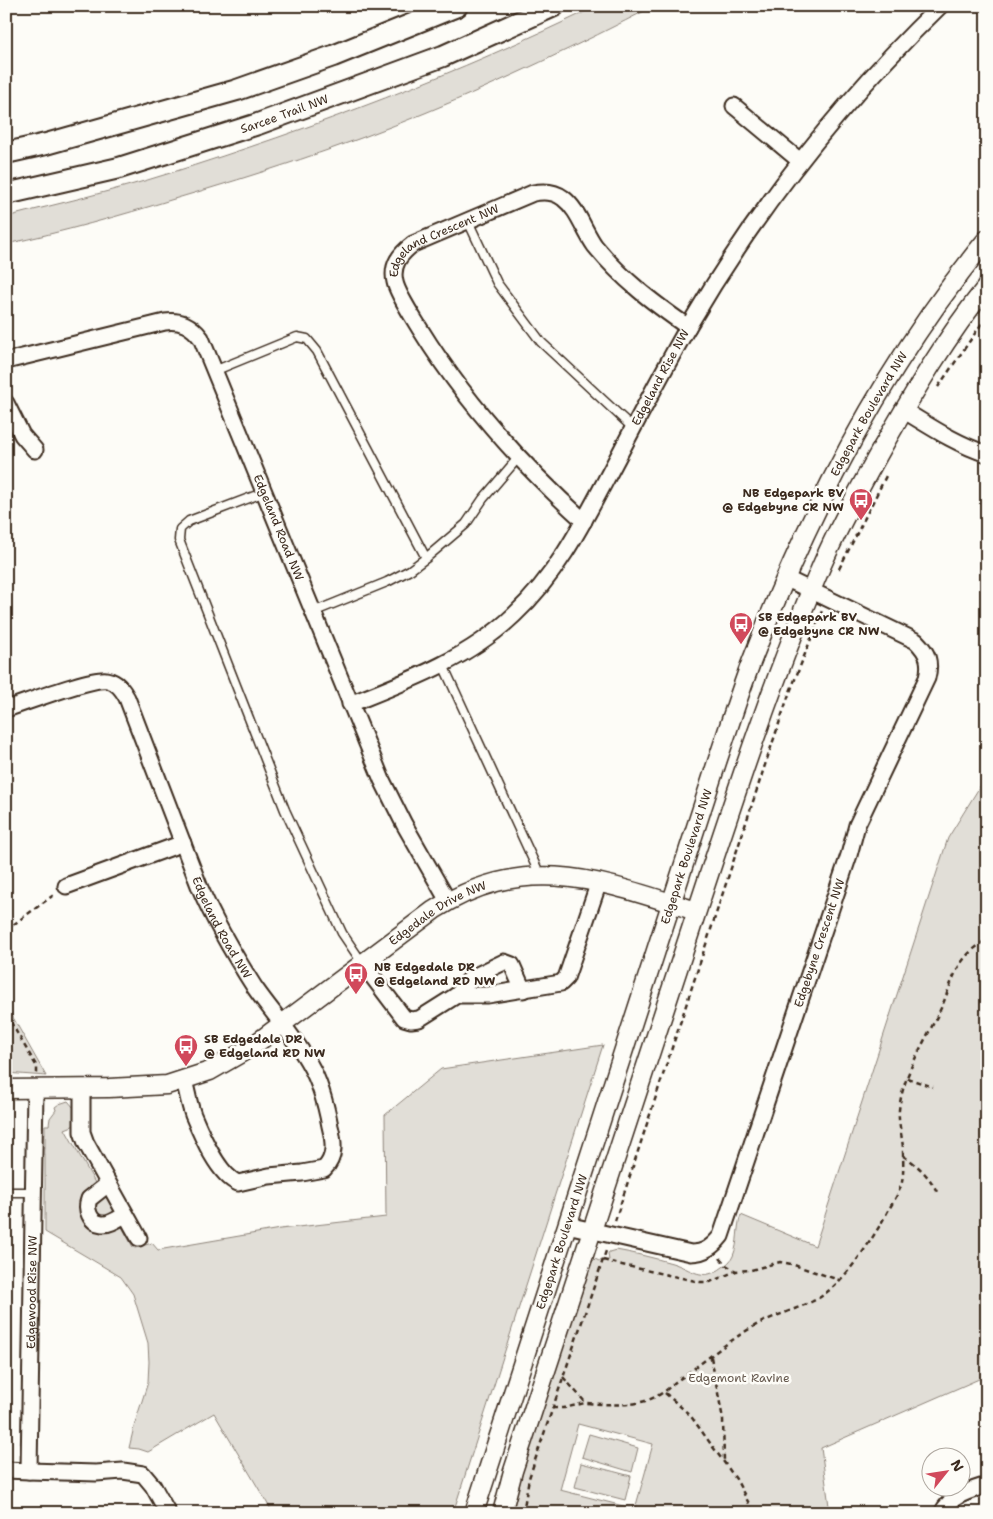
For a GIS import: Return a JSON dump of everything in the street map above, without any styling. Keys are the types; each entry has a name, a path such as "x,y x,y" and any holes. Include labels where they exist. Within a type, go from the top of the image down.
{"main road":[{"path":"6,153 46,144 237,90 334,56 457,6"},
{"name":"Sarcee Trail NW","path":"6,194 119,168 258,124 443,56 554,6"}],"street":[{"name":"Edgeland Rise NW","path":"350,704 443,665 466,652 513,616 548,579 584,521 688,327 763,210 800,161 852,98 907,38 940,6"},
{"path":"734,106 800,161"},
{"name":"Edgeland Crescent NW","path":"584,521 518,458 457,386 424,335 395,283 394,270 397,259 413,244 533,193 545,192 558,195 568,202 594,244 633,287 688,327"},
{"name":"Edgepark Boulevard NW","path":"474,1513 753,657 785,578 845,453 883,388 931,314 987,239"},
{"name":"Edgepark Boulevard NW","path":"502,1513 512,1471 696,911 775,680 811,590 851,504 903,410 949,339 987,286"},
{"name":"Edgeland Road NW","path":"6,361 165,322 176,321 194,328 201,338 382,780 404,824 448,901"},
{"path":"6,404 22,435 34,450"},
{"path":"903,410 941,434 987,454"},
{"name":"Edgebyne Crescent NW","path":"711,1247 721,1236 849,855 857,825 930,668 929,658 916,640 785,578"},
{"name":"Edgeland Road NW","path":"6,709 97,680 115,683 122,689 200,888 221,932 256,990 311,1065 324,1096 334,1144 330,1162 324,1169 302,1174 269,1176 238,1183 234,1181 225,1174 192,1113 184,1080"},
{"path":"66,886 183,843"},
{"name":"Edgedale Drive NW","path":"6,1089 35,1090 167,1085 210,1071 250,1048 434,910 448,901 487,884 540,875 574,877 599,882 696,911"},
{"path":"457,995 488,996 560,983 565,980 599,882"},
{"path":"363,964 404,1018 408,1020 419,1019 457,995 471,978 504,962 512,965 523,990"},
{"path":"82,1088 82,1132 86,1143 139,1238"},
{"name":"Edgewood Rise NW","path":"29,1471 35,1090"},
{"path":"108,1184 89,1199 87,1207 90,1217 102,1224 110,1223 125,1215"},
{"path":"567,1225 691,1253 698,1253 711,1247"},
{"path":"6,1470 96,1473 123,1471 143,1474 153,1486 168,1513"},
{"path":"942,1513 956,1497 987,1485"}],"lane":[{"path":"468,221 497,283 541,342 634,428"},
{"path":"214,371 297,337 307,339 317,351 426,558"},
{"path":"313,612 387,582 410,570 426,558 466,524 518,458"},
{"path":"264,492 189,521 180,529 179,540 285,810 342,933 363,964"},
{"path":"443,665 540,875"},
{"path":"6,1192 34,1192"}],"path":[{"path":"936,390 987,316"},
{"path":"523,1513 530,1478 552,1408 611,1236 788,697 844,560 890,468"},
{"path":"6,930 66,886"},
{"path":"552,1408 564,1408 586,1403 631,1404 645,1402 664,1393 674,1383 751,1328 782,1312 815,1301 828,1292 858,1258 890,1208 902,1181 903,1156 899,1111 902,1093 912,1064 942,1006 956,972 964,959 987,939"},
{"path":"6,1014 37,1067 35,1090"},
{"path":"907,1078 927,1083 933,1087"},
{"path":"903,1156 930,1178 937,1192"},
{"path":"711,1247 726,1265 736,1271"},
{"path":"603,1260 700,1282 710,1282 736,1271 751,1270 780,1262 839,1280"},
{"path":"711,1357 723,1419 724,1463"},
{"path":"563,1377 586,1403"},
{"path":"664,1393 690,1415 736,1479 754,1513"}],"green space":[{"path":"597,6 654,6 569,49 454,101 332,149 112,218 6,244 6,217 147,180 277,138 439,76 545,31"},
{"name":"Edgemont Ravine","path":"987,775 987,1377 821,1448 830,1513 510,1513 521,1472 584,1281 591,1263 595,1259 599,1261 609,1260 609,1252 616,1250 672,1263 697,1273 709,1274 716,1272 732,1258 735,1251 741,1215 815,1246 948,838","holes":["578,1424 653,1444 635,1509 560,1490"]},
{"path":"6,1005 46,1076 6,1073"},
{"path":"603,1045 453,1513 273,1513 214,1413 148,1452 129,1448 148,1382 148,1343 133,1294 121,1277 45,1232 45,1125 49,1125 50,1118 56,1110 55,1107 68,1101 74,1108 75,1125 65,1129 95,1183 82,1200 81,1209 85,1220 122,1227 133,1247 152,1243 158,1250 280,1229 386,1217 385,1115 441,1069"},
{"path":"105,1196 109,1197 115,1209 108,1217 97,1216 93,1203"},
{"path":"589,1434 638,1448 632,1472 582,1457"},
{"path":"581,1463 631,1476 625,1500 575,1487"}],"place":[{"name":"NB Edgepark BV @ Edgebyne CR NW","path":"861,521"},
{"name":"SB Edgepark BV @ Edgebyne CR NW","path":"741,645"},
{"name":"NB Edgedale DR @ Edgeland RD NW","path":"356,995"},
{"name":"SB Edgedale DR @ Edgeland RD NW","path":"186,1067"}]}
